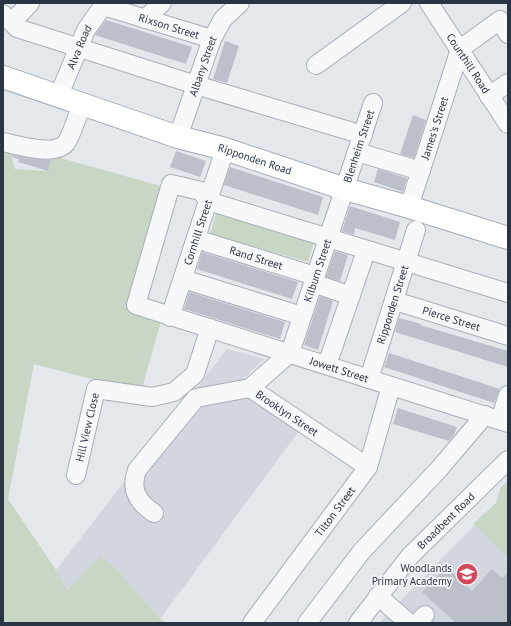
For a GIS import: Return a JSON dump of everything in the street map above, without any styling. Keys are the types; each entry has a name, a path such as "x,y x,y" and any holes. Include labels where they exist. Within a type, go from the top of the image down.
{"main road":[{"name":"Ripponden Road","path":"3,77 178,136 225,149 345,189 508,238"}],"street":[{"path":"30,3 8,18 17,28 196,85 360,143 421,171"},
{"path":"145,19 162,3"},
{"name":"Albany Street","path":"178,136 212,38 223,19 240,3"},
{"path":"316,65 402,3"},
{"name":"Counthill Road","path":"429,3 508,124"},
{"name":"Rixson Street","path":"104,5 145,19 212,38"},
{"name":"Alva Road","path":"59,95 86,30 104,5"},
{"path":"460,49 500,20 508,34"},
{"name":"James's Street","path":"409,207 460,49"},
{"path":"490,96 508,84"},
{"path":"3,142 46,150 60,148 66,143 82,103"},
{"name":"Blenheim Street","path":"345,189 373,103"},
{"name":"Cornhill Street","path":"170,317 225,149"},
{"name":"Jowett Street","path":"208,201 201,191 171,184 136,305 170,317 210,328 498,419"},
{"name":"Kilburn Street","path":"290,353 345,189"},
{"path":"208,201 508,294"},
{"name":"Ripponden Street","path":"369,379 395,301 416,230"},
{"name":"Rand Street","path":"196,239 314,280 351,296"},
{"path":"327,365 366,251"},
{"path":"183,278 302,316"},
{"name":"Pierce Street","path":"395,301 508,336"},
{"name":"Hill View Close","path":"76,476 96,388 152,397 174,392 195,374 210,328"},
{"name":"Brooklyn Street","path":"290,353 250,388 368,467"},
{"name":"Tilton Street","path":"252,623 368,467 391,386"},
{"path":"154,513 146,508 136,497 134,488 137,470 196,398 250,388"},
{"path":"307,623 362,551 440,469 498,419 508,395"},
{"name":"Broadbent Road","path":"358,623 410,556 508,460"},
{"path":"378,596 417,620"}],"shaded area":[{"path":"227,349 264,359 242,380 246,388 299,431 160,619 116,568 100,556 67,590 56,570"},
{"name":"Woodlands Primary Academy","path":"508,481 508,623 379,623 496,503 501,487"}],"green space":[{"path":"3,145 15,147 12,158 15,169 47,171 53,156 168,188 135,294 161,321 141,392 34,364 8,499 56,570 67,590 100,556 116,568 160,619 166,623 3,623"},
{"path":"217,210 315,238 308,262 210,234"},
{"path":"508,481 508,557 473,524 496,503 501,487"}],"building":[{"path":"106,20 192,47 186,64 95,35"},
{"path":"225,41 239,46 227,83 213,79"},
{"path":"413,115 426,120 414,158 400,154"},
{"path":"176,151 206,161 200,177 170,167"},
{"path":"13,155 51,160 48,171 18,162 19,159 12,157"},
{"path":"230,167 323,197 318,215 224,185"},
{"path":"378,169 407,178 403,192 374,182"},
{"path":"350,206 400,222 395,240 355,228 354,235 342,231"},
{"path":"335,251 348,255 340,281 326,277"},
{"path":"202,252 298,282 292,299 197,269"},
{"path":"189,292 285,322 280,339 184,309"},
{"path":"320,296 333,301 318,350 304,345"},
{"path":"399,318 508,351 508,367 395,332"},
{"path":"389,353 500,389 494,403 384,367"},
{"path":"398,408 457,427 454,435 449,441 393,424"},
{"path":"446,567 472,591 492,569 502,578 508,572 508,623 456,623 422,592"}],"place":[{"name":"Woodlands Primary Academy","path":"467,574"}]}
